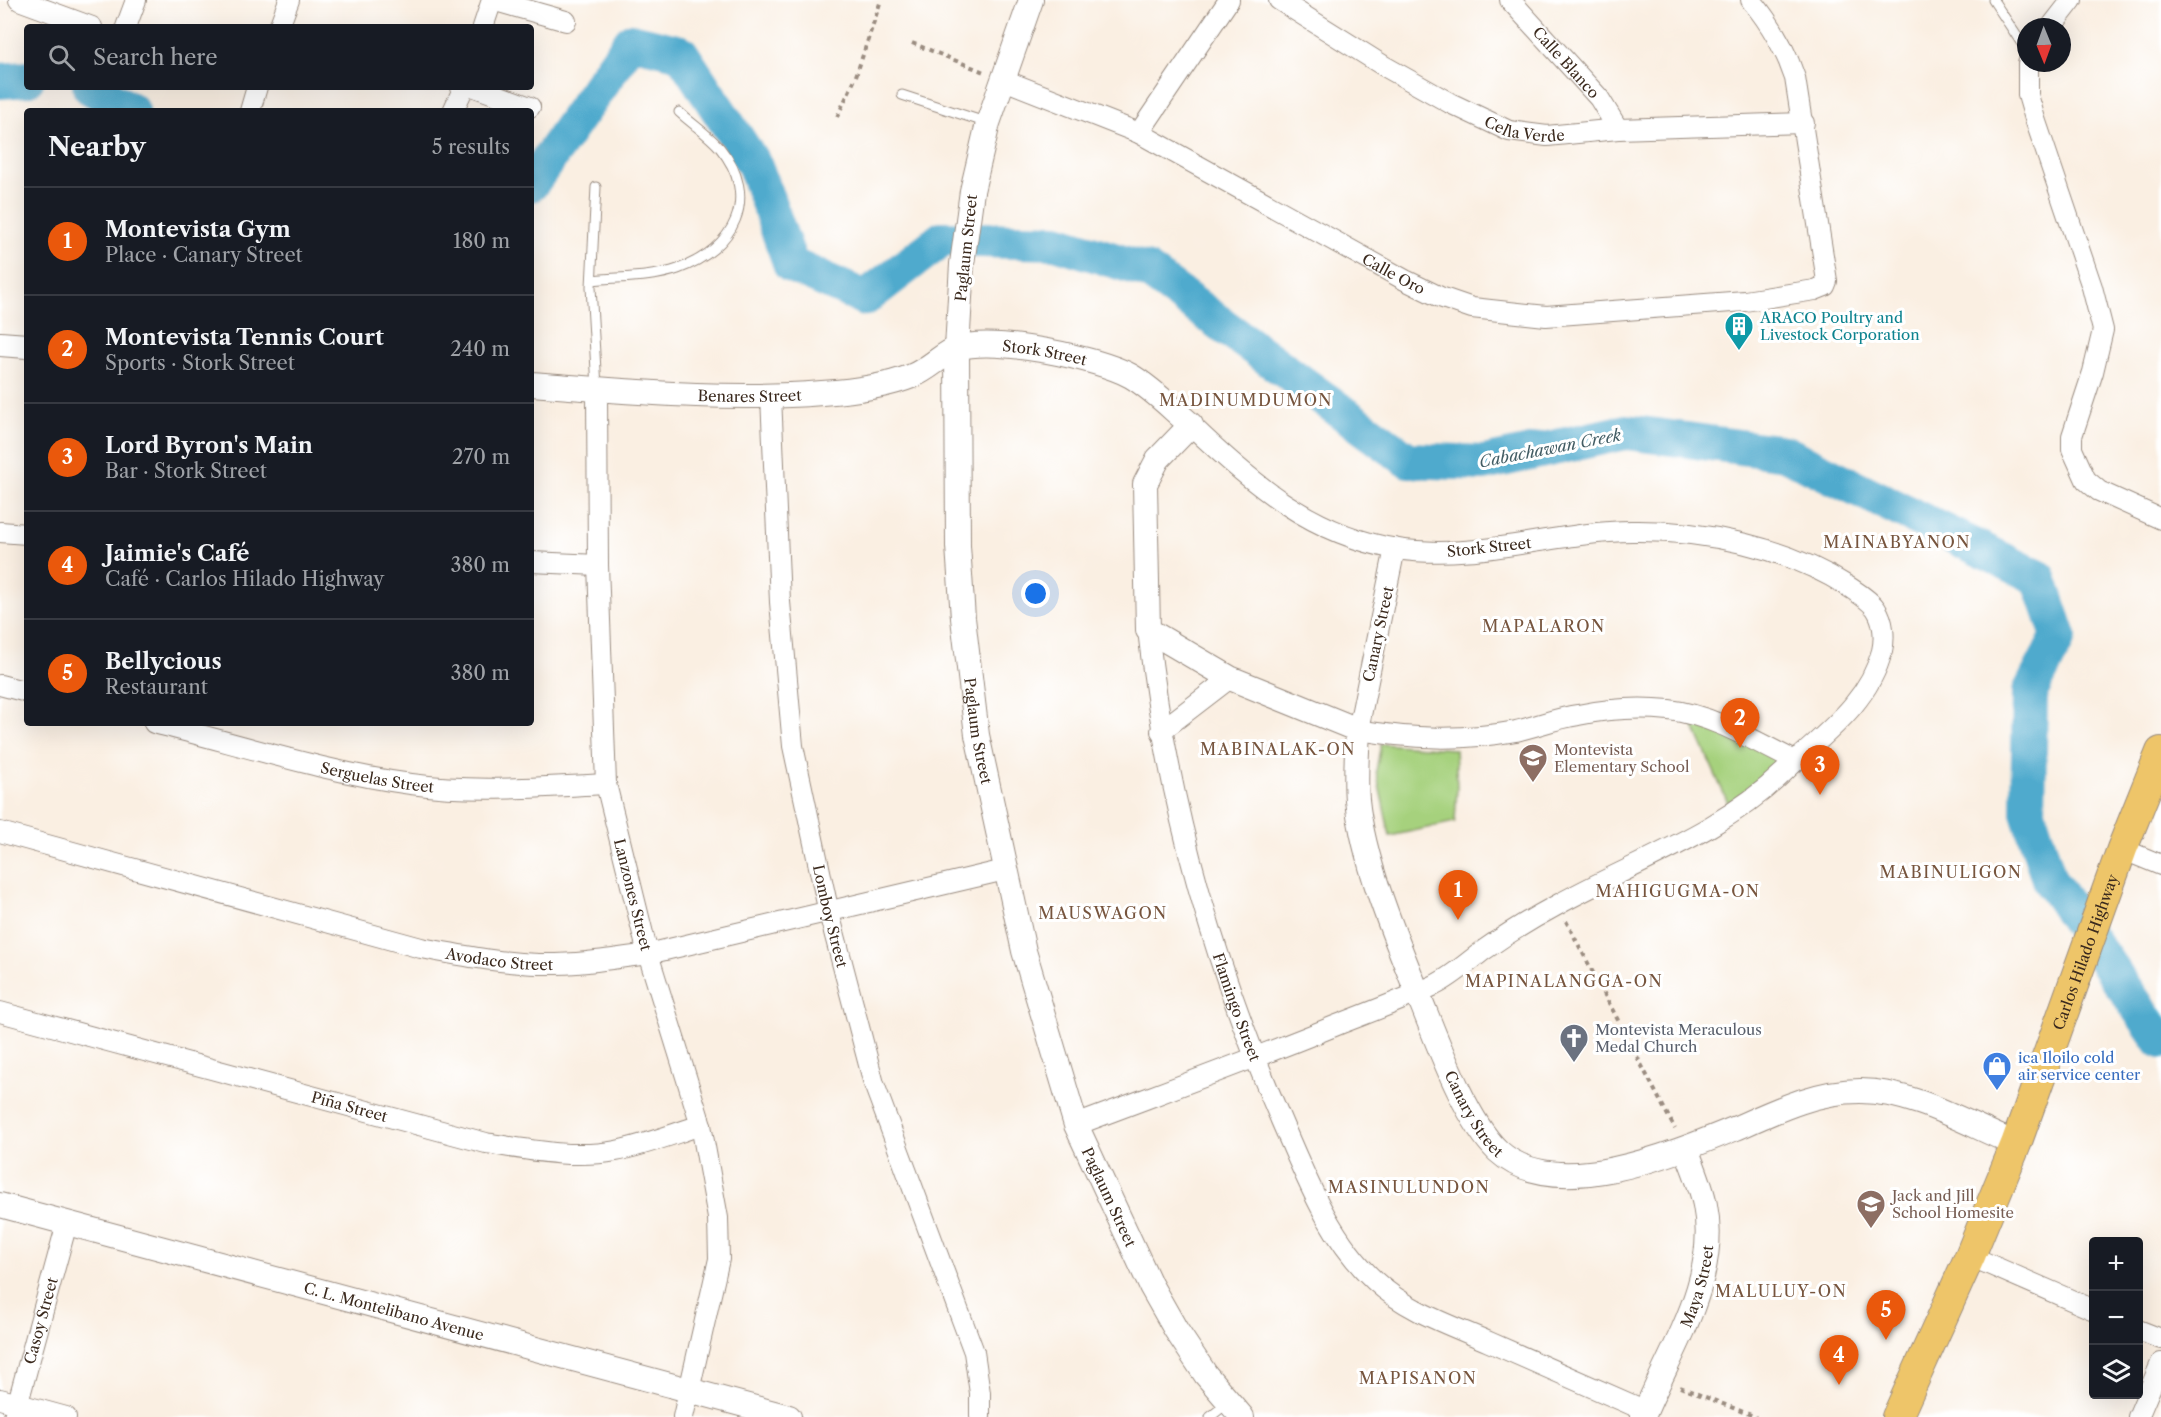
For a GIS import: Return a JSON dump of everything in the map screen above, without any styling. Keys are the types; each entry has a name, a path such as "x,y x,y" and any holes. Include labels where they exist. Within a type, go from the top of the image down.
{"main road":[{"name":"Carlos Hilado Highway","path":"1897,1417 1970,1256 2016,1144 2122,849 2161,752"}],"street":[{"path":"19,0 84,24"},
{"path":"127,24 136,0"},
{"path":"280,24 289,0"},
{"path":"484,24 492,0 566,21"},
{"name":"Paglaum Street","path":"1031,0 988,123 972,191 962,264 957,348 958,546 963,618 977,735 1005,870 1030,974 1076,1125 1151,1286 1227,1412"},
{"path":"1139,133 1229,0"},
{"name":"Cella Verde","path":"1280,0 1384,66 1450,103 1509,132 1547,136 1618,129 1804,123"},
{"name":"Calle Blanco","path":"1510,0 1599,98 1618,129"},
{"path":"1751,0 1769,22 1788,55 1804,123"},
{"path":"2058,18 2072,0"},
{"path":"2028,72 2028,95 2092,287 2103,330 2093,372 2072,436 2072,449 2086,480 2099,491 2115,501 2161,519"},
{"name":"Calle Oro","path":"1004,80 1139,133 1405,280 1440,297 1472,308 1546,316 1745,301 1821,289 1827,281 1804,123"},
{"path":"251,108 256,90"},
{"path":"454,108 463,90"},
{"path":"484,90 530,107"},
{"path":"0,344 24,346"},
{"name":"Stork Street","path":"957,348 990,345 1030,348 1116,368 1134,378 1191,425 1238,470 1302,516 1354,538 1395,548 1454,552 1516,546 1596,533 1662,531 1766,550 1832,576 1876,608 1883,624 1883,648 1875,672 1861,694 1828,734 1767,788 1720,822 1558,904 1487,948 1448,977 1417,992 1254,1059 1076,1125"},
{"name":"Benares Street","path":"534,384 597,390 771,396 825,393 911,377 936,364 957,348"},
{"name":"Lanzones Street","path":"597,390 598,565 606,784 648,954 701,1125 721,1237 719,1259 683,1417"},
{"name":"Lomboy Street","path":"771,396 780,602 793,746 829,913 874,1084 974,1352 980,1393 980,1417"},
{"name":"Flamingo Street","path":"1191,425 1158,459 1144,484 1148,630 1161,731 1209,925 1254,1059 1321,1209 1348,1251 1376,1281 1423,1315 1645,1414"},
{"path":"0,532 24,534"},
{"name":"Canary Street","path":"1395,548 1358,730 1357,800 1363,833 1389,921 1417,992 1443,1056 1476,1120 1500,1153 1538,1171 1580,1174 1604,1172 1686,1149 1797,1102 1827,1094 1860,1091 1893,1095 1916,1102 2016,1144"},
{"path":"534,562 598,565"},
{"path":"1148,630 1230,678 1358,730 1407,738 1457,739 1517,730 1578,715 1628,709 1671,710 1718,724 1795,761"},
{"path":"1161,731 1230,678"},
{"path":"0,685 24,691"},
{"name":"Serguelas Street","path":"166,726 360,775 411,784 496,789 606,784"},
{"name":"Avodaco Street","path":"0,832 421,948 483,960 539,964 592,963 648,954 1005,870"},
{"path":"2122,849 2161,865"},
{"name":"Piña Street","path":"0,1012 486,1143 532,1151 575,1154 615,1151 701,1125"},
{"name":"Maya Street","path":"1645,1414 1695,1298 1708,1247 1706,1207 1686,1149"},
{"name":"C. L. Montelibano Avenue","path":"0,1205 789,1417"},
{"name":"Casoy Street","path":"10,1407 67,1223"},
{"path":"1970,1256 2089,1308"},
{"path":"2143,1332 2161,1339"},
{"path":"2138,1417 2161,1363"},
{"path":"10,1407 66,1417"}],"lane":[{"path":"1993,0 2017,36"},
{"path":"902,95 988,123"},
{"path":"592,280 678,269 711,250 734,226 741,200 740,184 731,165 719,147 679,112"},
{"path":"596,187 592,280 597,390"}],"path":[{"path":"837,117 855,79 881,0"},
{"path":"912,43 1004,80"},
{"path":"1558,904 1686,1149"},
{"path":"1660,1379 1755,1417"}],"green space":[{"path":"1687,711 1795,762 1728,803"},
{"path":"1381,744 1455,749 1457,787 1455,822 1390,836 1376,771"}],"waterway":[{"name":"Cabachawan Creek","path":"534,180 631,41 681,53 755,166 791,265 865,298 942,239 1056,242 1148,271 1408,460 1484,463 1626,432 1785,453 2039,578 2059,636 2030,692 2028,812 2049,879 2161,1041"},
{"name":"Cabachawan Creek","path":"0,81 24,79"},
{"name":"Cabachawan Creek","path":"95,90 127,108"}],"place":[{"name":"ARACO Poultry and Livestock Corporation","path":"1739,352"},
{"name":"Montevista Tennis Court","path":"1740,748"},
{"name":"Montevista Elementary School","path":"1533,784"},
{"name":"Lord Byron's Main","path":"1820,795"},
{"name":"Montevista Gym","path":"1458,920"},
{"name":"Montevista Meraculous Medal Church","path":"1574,1064"},
{"name":"ica Iloilo cold air service center","path":"1997,1092"},
{"name":"Jack and Jill School Homesite","path":"1871,1230"},
{"name":"Bellycious","path":"1886,1340"},
{"name":"Jaimie's Café","path":"1839,1385"}],"district":[{"name":"MADINUMDUMON","path":"1246,400"},
{"name":"MAINABYANON","path":"1897,542"},
{"name":"MAPALARON","path":"1544,626"},
{"name":"MABINALAK-ON","path":"1278,749"},
{"name":"MABINULIGON","path":"1951,872"},
{"name":"MAHIGUGMA-ON","path":"1678,891"},
{"name":"MAUSWAGON","path":"1103,913"},
{"name":"MAPINALANGGA-ON","path":"1564,981"},
{"name":"MASINULUNDON","path":"1409,1187"},
{"name":"MALULUY-ON","path":"1781,1291"},
{"name":"MAPISANON","path":"1418,1378"}]}
